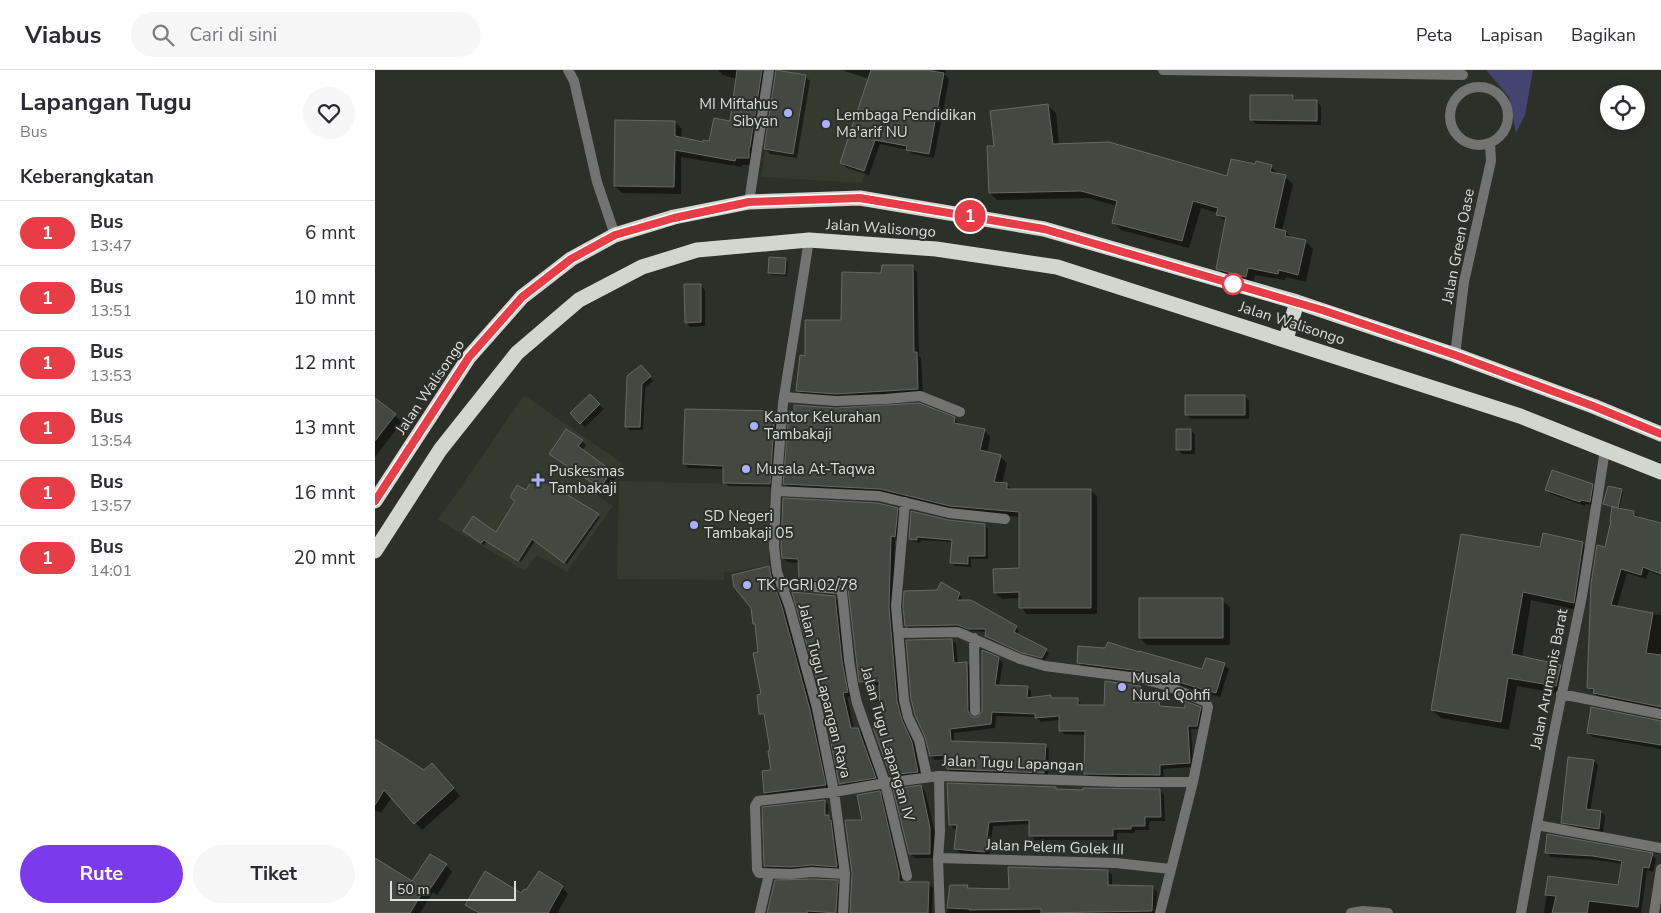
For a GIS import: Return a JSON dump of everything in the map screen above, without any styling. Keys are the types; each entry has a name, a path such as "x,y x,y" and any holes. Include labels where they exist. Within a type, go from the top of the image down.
{"highway":[{"name":"Jalan Walisongo","path":"375,501 469,357 522,297 571,259 615,235 674,218 749,202 860,198 1044,229 1297,302 1455,355 1593,406 1661,434"},
{"name":"Jalan Walisongo","path":"375,551 439,450 517,353 579,300 642,266 697,250 809,240 936,249 1057,267 1521,416 1661,472"},
{"path":"1286,339 1297,302"}],"street":[{"path":"568,70 574,81 597,182 615,235"},
{"path":"749,202 769,70"},
{"path":"1163,70 1463,72 1468,89"},
{"path":"1479,87 1491,89 1500,96 1506,105 1508,116 1506,127 1499,137 1490,143 1479,145 1467,143 1458,136 1452,127 1450,115 1452,104 1459,95 1468,89 1479,87"},
{"name":"Jalan Green Oase","path":"1455,355 1464,282 1491,161 1490,143"},
{"name":"Jalan Tugu Lapangan Raya","path":"809,240 784,397 776,491 774,547 777,572 789,605 817,708 834,792 845,874 843,913"},
{"path":"784,397 836,400 921,396 960,412"},
{"name":"Jalan Arumanis Barat","path":"1521,913 1581,596 1605,450"},
{"path":"776,491 879,496 949,513 1005,519"},
{"path":"905,502 895,606 906,711 919,740 927,777"},
{"name":"Jalan Tugu Lapangan IV","path":"781,584 838,589 842,592 849,660 857,703 885,783 907,876"},
{"path":"899,634 958,632 1037,664 1138,678 1165,685 1206,702 1208,707 1193,782 1160,913"},
{"path":"974,638 975,711"},
{"path":"1561,694 1661,714"},
{"path":"939,776 940,832 938,858 941,913"},
{"name":"Jalan Tugu Lapangan","path":"769,874 762,874 758,871 755,806 758,800 834,792 939,776 1120,782 1193,782"},
{"path":"1537,825 1661,848"},
{"name":"Jalan Pelem Golek III","path":"938,858 1116,863 1170,869"},
{"path":"1653,913 1661,869"},
{"path":"760,913 769,874 812,872 845,874"},
{"path":"1351,913 1363,911 1388,913"}],"shaded area":[{"name":"Lembaga Pendidikan Ma'arif NU","path":"779,70 899,70 862,183 761,177"},
{"path":"1486,70 1533,70 1525,115 1516,133 1509,97"},
{"name":"Puskesmas Tambakaji","path":"524,395 622,463 598,496 613,506 567,572 537,555 525,571 438,520"},
{"name":"SD Negeri Tambakaji 05","path":"619,481 770,485 769,565 724,573 724,580 617,579"}],"building":[{"path":"737,70 762,70 749,147 749,158 736,158 735,161 675,150 674,187 614,186 615,120 675,121 675,136 703,142 703,140 709,141 714,118 730,121"},
{"name":"MI Miftahus Sibyan","path":"776,70 806,75 793,154 764,149"},
{"path":"871,70 927,70 944,73 929,154 906,150 907,146 875,140 864,171 840,163"},
{"path":"1250,95 1293,95 1293,100 1317,100 1317,121 1250,120"},
{"path":"1048,104 1053,144 1109,142 1227,176 1231,159 1255,164 1256,161 1272,165 1270,172 1286,175 1274,228 1286,231 1285,236 1306,240 1298,275 1279,270 1278,274 1248,268 1246,277 1216,269 1226,217 1216,215 1218,208 1193,201 1182,241 1112,223 1117,201 1081,191 989,193 987,146 994,146 990,111"},
{"path":"769,257 786,258 785,274 768,273"},
{"path":"882,265 913,265 914,352 917,352 918,389 836,394 796,391 800,355 805,356 805,320 841,320 842,272 881,273"},
{"path":"684,284 701,284 701,322 685,323"},
{"path":"641,365 651,376 642,384 640,427 625,427 627,376"},
{"path":"590,394 600,404 580,424 570,413"},
{"path":"1185,395 1245,395 1245,415 1185,415"},
{"path":"375,398 396,414 375,441"},
{"path":"919,403 955,417 954,423 985,429 980,450 1001,455 994,482 1007,483 1007,489 1091,489 1091,608 1019,608 1019,592 994,593 993,569 1019,568 1019,512 950,506 880,489 783,484 789,411 794,411 794,405 836,408"},
{"path":"685,409 775,411 770,484 723,483 723,466 683,464"},
{"path":"566,429 583,440 578,446 612,471 600,488 549,454"},
{"path":"1176,429 1191,429 1191,450 1176,450"},
{"path":"1552,470 1593,484 1590,502 1581,500 1580,502 1545,490"},
{"path":"535,475 599,514 564,563 532,539 518,561 484,540 481,543 463,531 473,516 496,532 515,501 510,497 517,485 526,490"},
{"path":"1608,486 1622,489 1618,508 1603,504"},
{"path":"783,498 878,503 898,508 895,537 891,536 889,607 897,701 902,720 912,742 918,772 890,775 873,727 878,727 878,720 880,720 879,681 859,682 848,589 839,582 799,579 798,559 782,558"},
{"path":"1612,507 1634,511 1634,516 1661,523 1661,574 1643,567 1641,575 1621,569 1611,605 1653,613 1646,653 1661,655 1661,707 1593,693 1594,689 1587,688 1591,584 1597,545 1605,547"},
{"path":"911,511 948,520 985,524 985,556 968,556 968,564 950,563 952,540 917,537 917,540 909,539"},
{"path":"1543,533 1583,542 1574,603 1523,592 1512,654 1561,665 1556,686 1508,678 1501,722 1431,710 1461,534 1540,547"},
{"path":"769,566 810,710 826,785 764,793 762,771 771,770 768,751 770,750 764,714 759,714 757,695 761,694 753,653 758,652 755,624 753,624 751,608 734,587 732,575"},
{"path":"941,582 960,593 957,600 971,600 1017,626 1014,632 1047,649 1042,658 1022,653 985,636 986,629 968,629 958,625 905,626 904,591 937,590"},
{"path":"792,592 835,596 842,661 848,692 843,693 851,728 858,728 876,778 839,784 824,706"},
{"path":"1139,598 1223,598 1223,638 1139,638"},
{"path":"952,639 954,663 967,662 968,711 972,717 978,717 982,711 982,650 999,657 995,685 1028,686 1027,698 1051,695 1051,698 1078,698 1078,705 1104,705 1105,681 1141,686 1133,702 1159,702 1160,706 1185,708 1185,701 1201,707 1197,726 1188,726 1190,763 1160,765 1160,775 1084,774 1085,731 1059,731 1059,716 1035,718 1035,714 992,712 991,724 950,729 951,741 1046,744 1044,773 947,769 946,755 930,756 925,737 915,715 911,699 906,640"},
{"path":"1108,642 1202,669 1206,658 1225,663 1216,693 1140,671 1077,663 1078,646 1105,648"},
{"path":"1591,707 1661,721 1661,745 1587,733"},
{"path":"375,739 424,770 432,763 454,788 414,824 384,790 375,805"},
{"path":"1568,757 1594,760 1586,809 1601,811 1599,829 1561,823"},
{"path":"947,783 1056,787 1056,789 1083,790 1083,788 1160,789 1161,817 1145,817 1145,826 1131,826 1131,829 1113,829 1113,836 1029,836 1029,820 989,822 985,852 954,849 957,825 949,825"},
{"path":"921,785 930,828 930,854 909,854 893,789"},
{"path":"880,791 899,873 899,882 929,882 928,913 850,913 852,873 845,820 862,820 857,795"},
{"path":"825,800 825,815 829,815 829,820 831,820 837,867 812,865 791,867 764,866 762,807"},
{"path":"1547,834 1653,853 1649,868 1643,867 1638,907 1589,901 1587,913 1552,913 1556,896 1545,895 1548,876 1618,885 1622,861 1593,856 1545,853"},
{"path":"430,854 447,864 430,889 426,887 410,913 375,913 375,858 412,881"},
{"path":"1008,867 1108,870 1108,885 1153,886 1152,911 1041,913 1041,909 969,910 947,908 950,885 968,885 967,888 1009,889"},
{"path":"485,871 521,893 524,889 526,890 539,871 563,886 548,913 479,913 465,905"},
{"path":"775,880 838,880 836,913 808,911 807,913 767,913"}],"bus line":[{"name":"1","path":"375,501 469,357 522,297 571,259 615,235 674,218 749,202 860,198 1044,229 1322,310 1455,355 1593,406 1661,434"}],"place":[{"name":"MI Miftahus Sibyan","path":"788,113"},
{"name":"Lembaga Pendidikan Ma'arif NU","path":"826,124"},
{"name":"Kantor Kelurahan Tambakaji","path":"754,426"},
{"name":"Musala At-Taqwa","path":"746,469"},
{"name":"Puskesmas Tambakaji","path":"538,480"},
{"name":"SD Negeri Tambakaji 05","path":"694,525"},
{"name":"TK PGRI 02/78","path":"747,585"},
{"name":"Musala Nurul Qohfi","path":"1122,687"}]}
